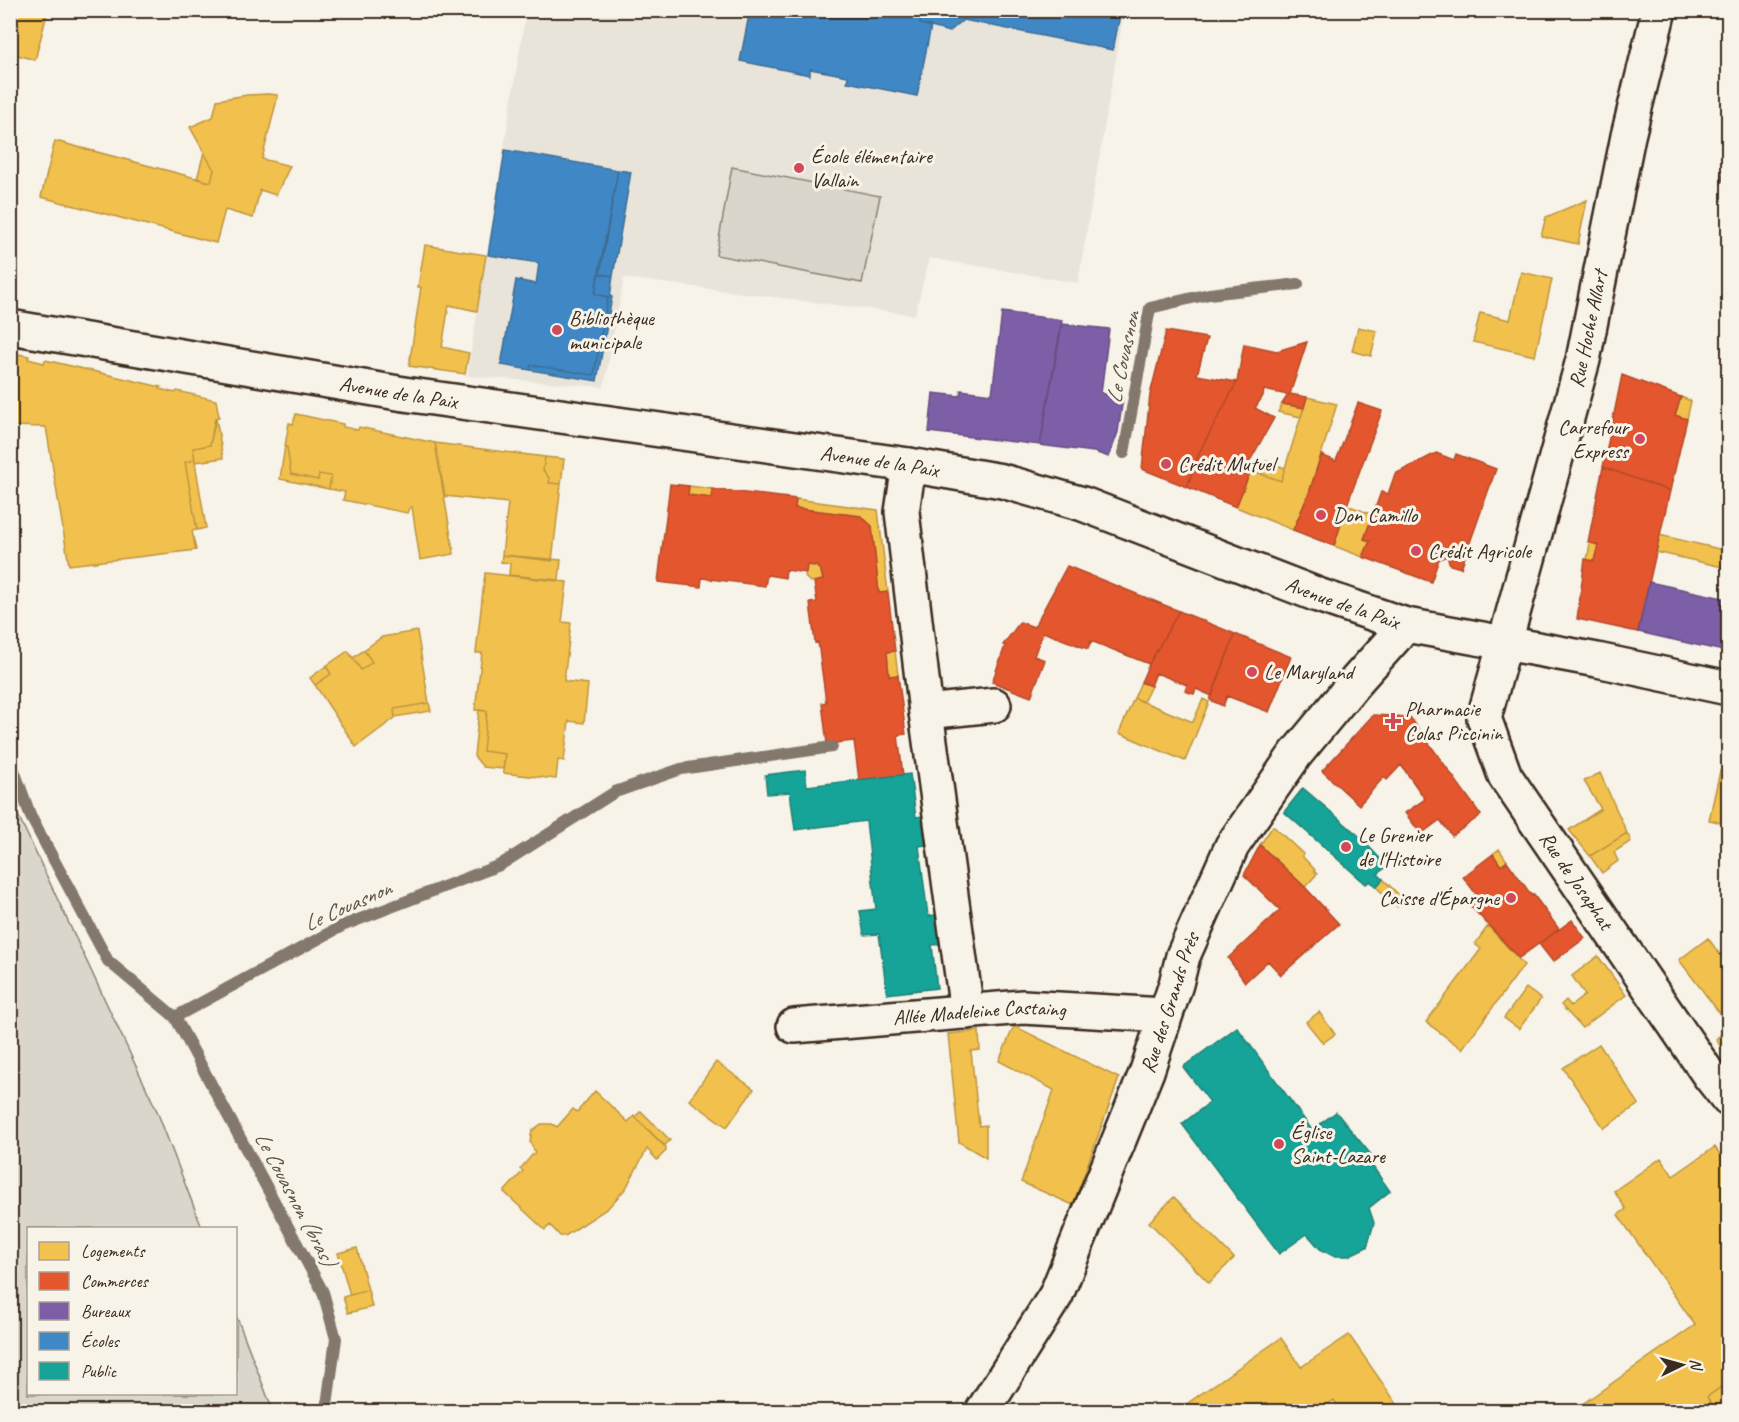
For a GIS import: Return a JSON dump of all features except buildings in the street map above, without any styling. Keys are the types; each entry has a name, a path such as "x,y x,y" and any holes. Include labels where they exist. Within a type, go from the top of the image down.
{"street":[{"name":"Rue Hoche Allart","path":"1505,644 1583,360 1628,136 1659,10"},
{"name":"Avenue de la Paix","path":"10,327 404,394 909,465 1002,481 1083,504 1318,595 1406,625 1597,660 1728,688"},
{"path":"909,465 902,512 926,712 967,1012"},
{"name":"Rue des Grands Près","path":"982,1412 1056,1295 1147,1071 1183,956 1232,846 1295,755 1406,625"},
{"name":"Rue de Josaphat","path":"1505,644 1484,718 1505,776 1702,1065 1728,1099"},
{"path":"926,712 994,705"},
{"name":"Allée Madeleine Castaing","path":"794,1026 1023,1007 1164,1015"}],"shaded area":[{"name":"École élémentaire Vallain","path":"526,11 1124,11 1078,283 929,258 915,315 624,278 604,387 467,376"},
{"path":"732,167 880,196 862,283 716,255"},
{"path":"11,800 157,1111 202,1227 27,1227 27,1395 237,1395 237,1318 273,1411 11,1411"}],"waterway":[{"name":"Le Couasnon","path":"1124,453 1150,308 1209,294 1298,284"},
{"name":"Le Couasnon","path":"175,1017 342,926 500,865 615,792 681,769 832,747"},
{"name":"Le Couasnon (bras)","path":"10,759 31,817 108,961 175,1017 323,1292 336,1339 326,1412"}],"place":[{"name":"École élémentaire Vallain","path":"799,168"},
{"name":"Bibliothèque municipale","path":"557,330"},
{"name":"Carrefour Express","path":"1640,439"},
{"name":"Crédit Mutuel","path":"1166,464"},
{"name":"Don Camillo","path":"1321,515"},
{"name":"Crédit Agricole","path":"1416,551"},
{"name":"Le Maryland","path":"1252,672"},
{"name":"Pharmacie Colas Piccinin","path":"1393,721"},
{"name":"Le Grenier de l'Histoire","path":"1346,847"},
{"name":"Caisse d'Épargne","path":"1511,898"},
{"name":"Église Saint-Lazare","path":"1279,1144"}]}
